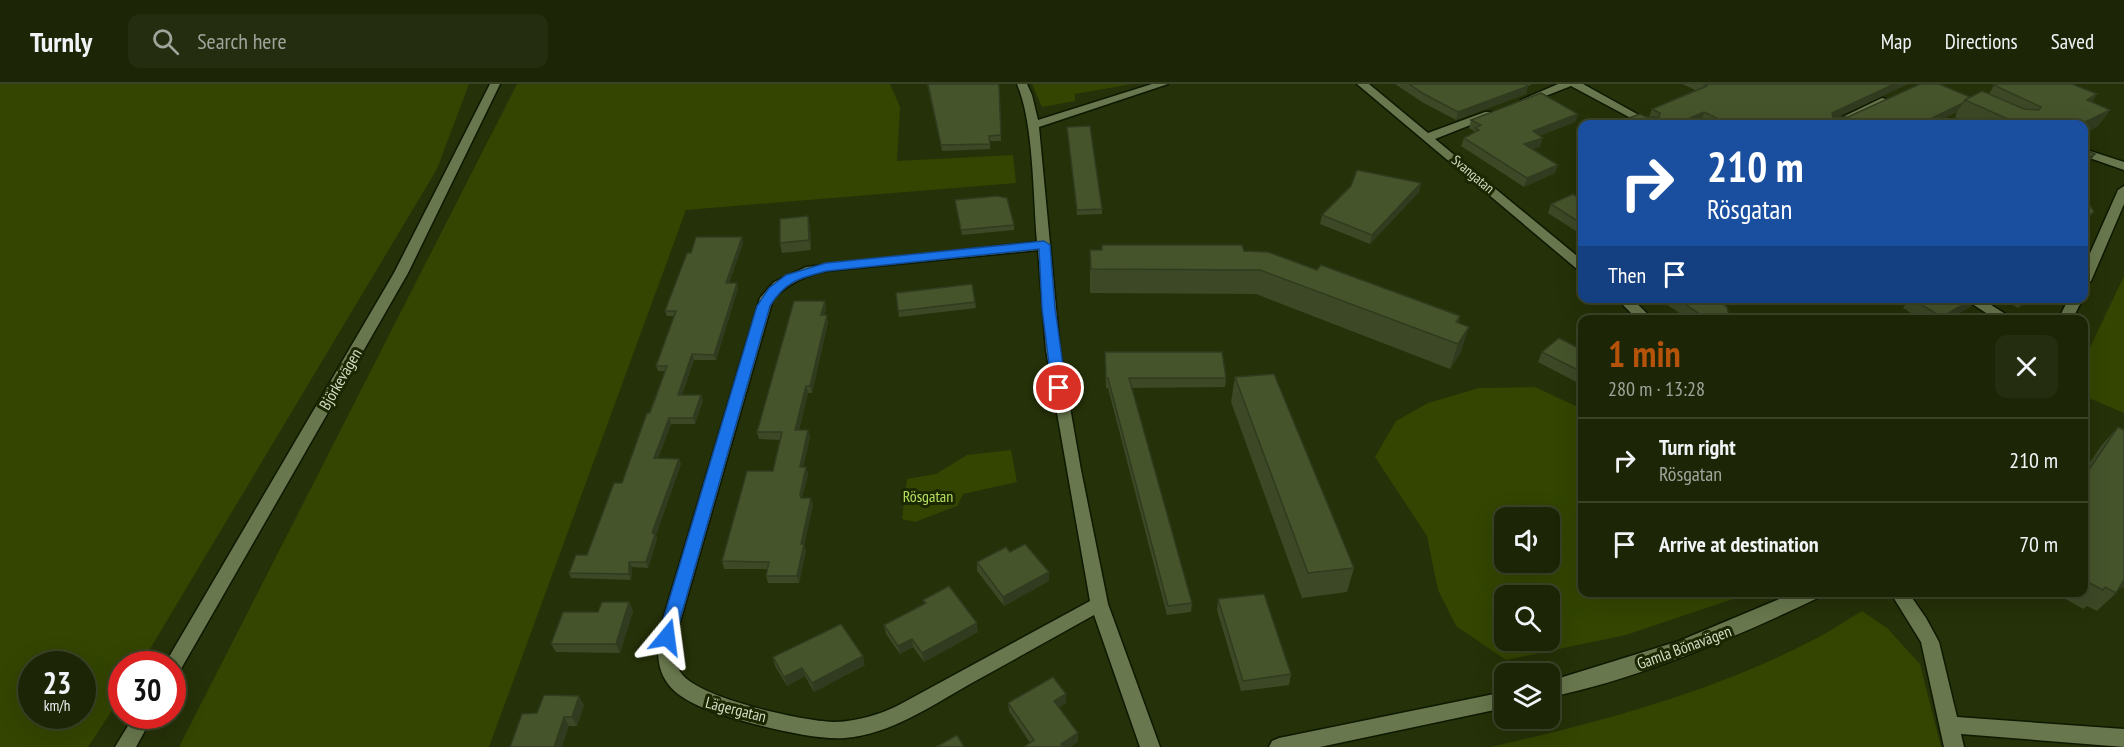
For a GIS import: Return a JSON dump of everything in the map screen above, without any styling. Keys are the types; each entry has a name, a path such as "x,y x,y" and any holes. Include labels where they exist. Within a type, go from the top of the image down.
{"street":[{"name":"Björkevägen","path":"182,651 401,273 495,84"},
{"path":"1022,84 1027,95 1033,125 1055,362 1099,604 1150,747"},
{"path":"1033,125 1163,84"},
{"name":"Svangatan","path":"1362,84 1429,137 1578,263"},
{"path":"1429,137 1568,84"},
{"path":"1575,84 1642,120"},
{"path":"1843,120 1890,98"},
{"path":"2088,153 2124,166"},
{"path":"2088,272 2124,190"},
{"name":"Lägergatan","path":"1044,245 826,267 790,278 773,291 767,298 760,318 667,637 665,654 674,681 695,698 715,705 823,730 849,730 881,723 904,712 1099,604"},
{"path":"1628,303 1641,315"},
{"path":"1978,303 1999,315"},
{"name":"Gamla Bönavägen","path":"1560,686 1695,644 1803,597"},
{"path":"1902,597 1930,642 1954,747"},
{"path":"1279,747 1494,702"},
{"path":"1950,725 2124,738"},
{"path":"125,747 136,729"}],"green space":[{"path":"0,84 469,84 437,169 149,651 108,651 108,717 88,747 0,747"},
{"path":"517,84 890,84 900,107 897,161 1013,155 1016,183 686,210 489,747 179,747"},
{"path":"1032,84 1132,84 1075,94 1075,101 1042,107"},
{"path":"2124,276 2124,413 2088,398 2088,352"},
{"path":"1535,387 1578,407 1578,597 1737,597 1626,635 1560,649 1560,585 1494,585 1494,651 1549,651 1506,660 1456,626 1438,590 1427,536 1375,457 1396,421 1428,403 1479,388"},
{"name":"Rösgatan","path":"1011,450 1017,482 963,494 957,506 915,522 902,519 907,479 936,474 967,455"},
{"path":"1862,611 1887,628 1920,664 1941,747 1490,747 1614,716 1697,690 1777,658 1821,636"}],"building":[{"path":"928,84 998,84 1001,135 989,136 990,144 941,145"},
{"path":"1409,84 1525,84 1528,86 1458,112"},
{"path":"1704,84 1894,84 1832,113 1833,117 1848,117 1920,84 1939,84 1970,97 1963,103 1928,120 1721,120 1704,112 1685,120 1623,120 1640,114 1646,117 1659,117 1660,113 1652,109 1707,86"},
{"path":"2072,84 2097,94 2087,100 2110,110 2088,121 2010,120 1965,100 1982,91 2024,109 2039,110 2041,107 1994,85"},
{"path":"1541,93 1578,114 1533,131 1543,138 1524,144 1558,165 1527,178 1464,138 1479,130 1475,128 1481,125 1471,120"},
{"path":"1090,126 1102,209 1077,210 1067,127"},
{"path":"2088,151 2095,154 2088,158"},
{"path":"1357,170 1421,183 1372,235 1322,215 1351,186"},
{"path":"1573,194 1578,198 1578,221 1551,204"},
{"path":"997,196 1007,198 1014,225 961,230 955,200"},
{"path":"2088,202 2094,212 2088,216"},
{"path":"808,216 809,240 780,243 780,219"},
{"path":"696,237 742,237 726,283 737,283 714,355 692,354 678,395 701,395 693,418 669,418 654,458 679,459 652,533 655,534 646,562 629,562 629,574 569,573 576,555 587,555 614,483 622,483 647,413 650,413 667,366 656,366 676,311 665,311 687,253 691,253"},
{"path":"1102,245 1242,245 1244,251 1268,252 1317,270 1321,265 1460,316 1456,322 1469,327 1458,344 1260,270 1091,269 1090,250 1102,250"},
{"path":"972,284 975,302 898,311 896,293"},
{"path":"794,301 825,301 821,315 827,315 810,386 806,386 795,430 808,430 800,467 806,467 800,495 801,498 811,498 797,576 766,576 769,562 722,561 747,471 773,471 782,432 757,432"},
{"path":"1684,303 1721,303 1727,307 1729,315 1702,315"},
{"path":"1918,303 1966,303 1945,315 1939,315"},
{"path":"1559,338 1578,348 1578,370 1542,352"},
{"path":"1105,352 1222,352 1226,378 1129,378 1192,603 1168,606 1108,378 1106,378"},
{"path":"1274,374 1354,568 1308,573 1235,377"},
{"path":"2118,427 2124,430 2124,580 2116,593 2105,587 2103,590 2088,582 2088,471"},
{"path":"1025,544 1049,572 1003,597 977,562 1006,547 1010,552"},
{"path":"949,586 977,623 922,653 912,639 898,646 884,625 926,603 923,600"},
{"path":"1264,594 1291,674 1243,681 1218,599"},
{"path":"602,602 629,602 616,644 551,644 563,612 598,612"},
{"path":"841,624 863,656 812,683 802,668 784,677 773,657"},
{"path":"1053,677 1066,694 1054,701 1078,733 1061,744 1063,747 1024,747 1034,740 1008,703"},
{"path":"544,695 579,696 572,717 564,717 554,747 510,747 522,714 537,713"},
{"path":"957,735 964,747 936,747"}],"route":[{"path":"667,637 764,306 773,291 790,278 826,267 1044,245 1053,351 1059,388"}]}
